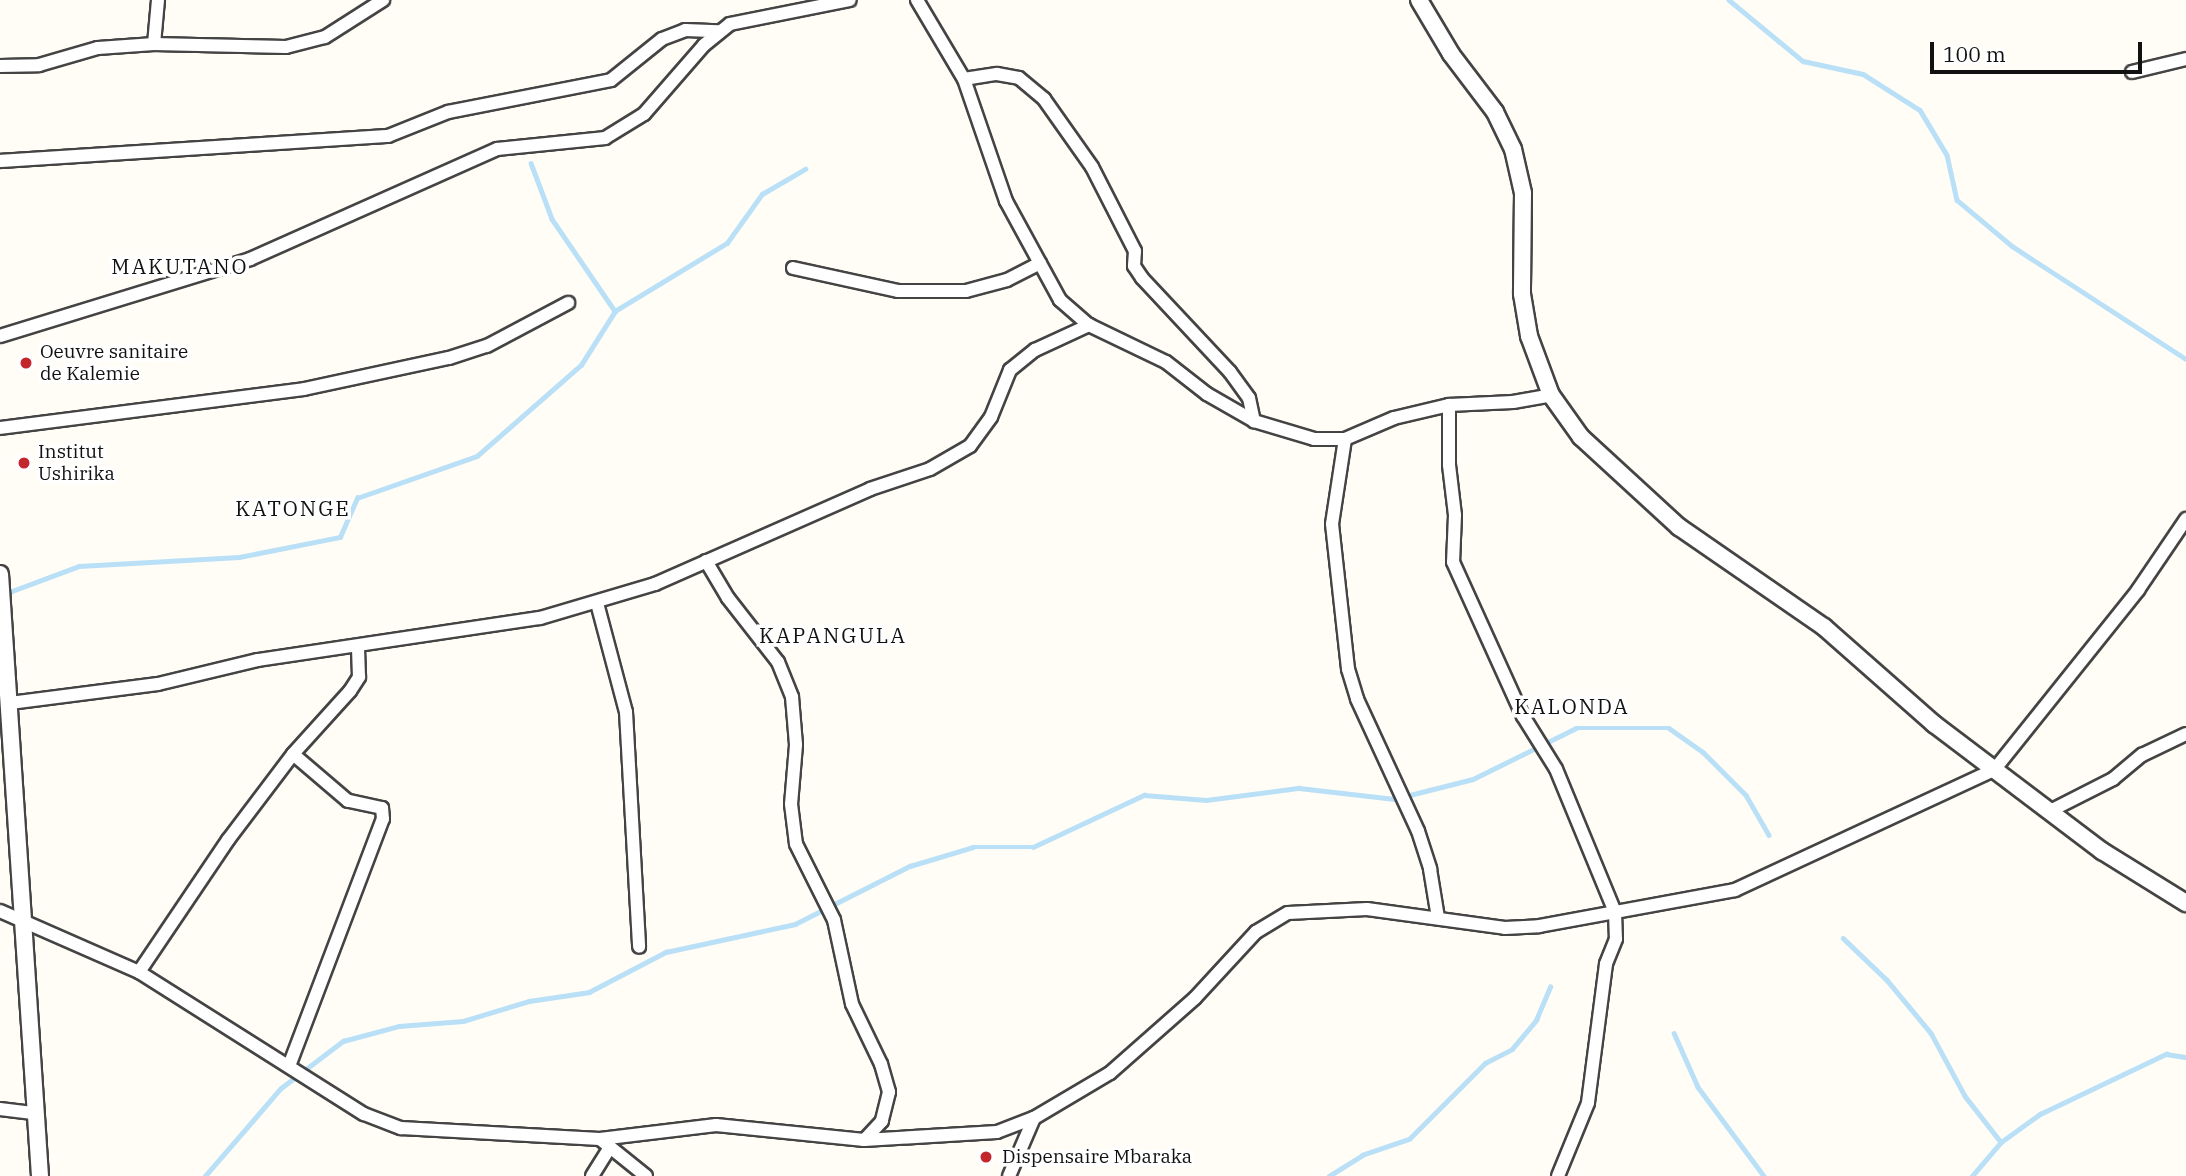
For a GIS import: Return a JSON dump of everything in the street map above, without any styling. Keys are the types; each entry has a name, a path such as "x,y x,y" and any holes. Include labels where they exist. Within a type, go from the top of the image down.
{"street":[{"path":"154,44 158,0"},
{"path":"0,66 39,65 98,48 154,44 286,47 325,37 383,0"},
{"path":"0,160 388,135 447,112 611,80 662,39 685,30 719,31 752,17 849,0"},
{"path":"917,0 964,79 1006,201 1060,300 1089,325 1166,362 1207,394 1254,421 1314,439 1345,439 1394,418 1449,405 1513,402 1551,395"},
{"path":"1419,0 1451,54 1495,112 1513,149 1523,192 1522,294 1529,335 1551,395 1581,437 1669,518 1824,626 1934,724 2050,811 2186,903"},
{"path":"0,336 250,259 497,149 605,138 644,114 719,31"},
{"path":"2132,72 2186,59"},
{"path":"964,79 997,74 1019,78 1044,99 1092,167 1135,251 1135,266 1142,278 1230,372 1249,398 1254,421"},
{"path":"793,268 898,291 966,291 1007,280 1040,263"},
{"path":"0,428 304,389 449,358 487,346 568,303"},
{"path":"10,703 158,684 258,660 540,618 655,584 870,489 930,469 970,446 991,417 1010,370 1035,350 1089,325"},
{"path":"1449,405 1449,465 1455,515 1453,562 1518,705 1556,769 1615,912 1616,939 1606,964 1588,1103 1558,1176"},
{"path":"1345,439 1332,524 1348,669 1357,699 1418,831 1430,869 1438,918"},
{"path":"0,911 139,972 364,1114 401,1128 605,1143 716,1125 864,1140 968,1136 1034,1118 1131,1057 1272,920 1304,909 1367,909 1505,928 1569,922 1758,882 1994,770 2138,590 2186,519"},
{"path":"706,561 728,598 778,662 792,697 796,745 791,804 796,844 829,909 852,1004 881,1064 889,1092 882,1121 864,1140"},
{"path":"0,574 40,1176"},
{"path":"597,603 626,712 639,947"},
{"path":"139,972 228,840 293,754 359,677 358,646"},
{"path":"2050,811 2113,779 2142,755 2186,734"},
{"path":"289,1066 383,819 382,808 348,801 293,754"},
{"path":"0,1109 35,1114"},
{"path":"1009,1176 1034,1118"},
{"path":"592,1176 605,1143"},
{"path":"605,1143 646,1176"}],"waterway":[{"path":"1729,0 1803,61 1863,74 1920,110 1947,155 1957,200 2012,246 2186,359"},
{"path":"531,163 552,219 615,311"},
{"path":"4,594 79,566 239,557 340,537 357,498 477,456 581,365 615,311 727,243 762,194 805,169"},
{"path":"205,1176 281,1088 343,1041 399,1026 463,1021 529,1001 589,992 666,952 795,924 910,866 973,847 1033,847 1144,795 1206,800 1299,788 1394,799 1473,779 1576,728 1669,728 1703,752 1746,795 1769,835"},
{"path":"1843,938 1887,980 1931,1033 1965,1096 2001,1142"},
{"path":"1329,1176 1362,1155 1409,1139 1485,1063 1512,1049 1536,1020 1550,987"},
{"path":"1674,1033 1698,1087 1764,1176"},
{"path":"1972,1176 2001,1142 2040,1114 2166,1054 2186,1057"}],"place":[{"name":"Oeuvre sanitaire de Kalemie","path":"26,363"},
{"name":"Institut Ushirika","path":"24,463"},
{"name":"Dispensaire Mbaraka","path":"986,1157"}],"district":[{"name":"MAKUTANO","path":"180,266"},
{"name":"KATONGE","path":"293,508"},
{"name":"KAPANGULA","path":"833,635"},
{"name":"KALONDA","path":"1572,706"}]}
